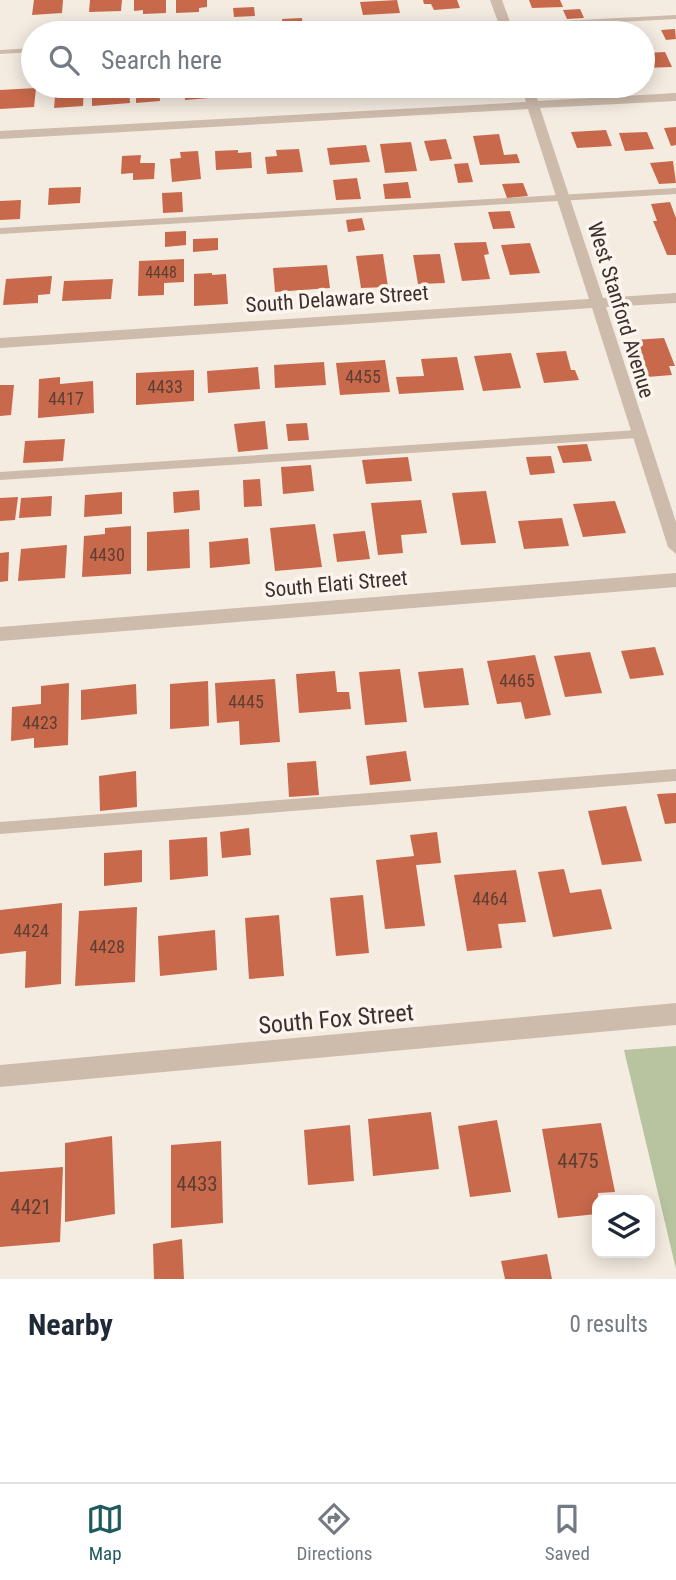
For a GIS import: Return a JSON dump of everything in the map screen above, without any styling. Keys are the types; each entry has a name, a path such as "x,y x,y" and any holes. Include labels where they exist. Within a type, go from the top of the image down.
{"street":[{"path":"496,0 504,21"},
{"path":"0,135 676,97"},
{"name":"West Stanford Avenue","path":"531,98 676,547"},
{"name":"South Delaware Street","path":"0,343 676,298"},
{"name":"South Elati Street","path":"0,634 676,580"},
{"name":"South Fox Street","path":"0,1076 676,1014"}],"lane":[{"path":"624,21 676,17"},
{"path":"0,52 21,51"},
{"path":"0,231 676,191"},
{"path":"0,476 638,434"},
{"path":"0,828 676,775"}],"green space":[{"path":"676,1046 676,1269 624,1050"}],"building":[{"path":"34,0 63,0 62,13 32,15"},
{"path":"90,0 122,0 121,11 89,12"},
{"path":"134,0 166,0 166,13 143,14 143,10 134,11"},
{"path":"176,0 207,0 207,7 199,8 199,12 176,13"},
{"path":"397,0 400,13 363,15 360,2"},
{"path":"423,0 457,0 460,8 434,10 431,4 424,4"},
{"path":"529,0 560,0 563,7 532,8"},
{"path":"254,7 255,16 234,17 233,8"},
{"path":"580,9 584,18 567,19 563,10"},
{"path":"302,18 302,21 282,21"},
{"path":"675,29 676,39 666,40 661,30"},
{"path":"655,52 665,52 672,67 655,68"},
{"path":"21,89 21,98 35,98 34,107 0,109 0,90"},
{"path":"55,98 83,98 83,106 54,108"},
{"path":"92,98 130,98 130,103 92,106"},
{"path":"136,98 160,98 160,101 136,103"},
{"path":"676,127 676,145 671,146 664,128"},
{"path":"606,130 612,146 577,148 571,132"},
{"path":"647,132 654,149 625,151 619,133"},
{"path":"499,134 504,155 517,154 520,163 480,165 473,136"},
{"path":"446,139 452,159 430,161 424,141"},
{"path":"411,142 417,171 385,173 380,144"},
{"path":"366,145 370,162 330,165 327,148"},
{"path":"299,149 303,172 267,174 265,157 277,156 276,150"},
{"path":"238,150 238,153 251,152 252,168 216,170 215,151"},
{"path":"198,151 201,179 172,182 170,159 181,158 180,152"},
{"path":"141,155 140,163 155,163 154,179 133,180 133,173 121,174 122,156"},
{"path":"673,161 676,183 659,184 650,163"},
{"path":"468,163 473,182 458,183 454,164"},
{"path":"357,178 361,199 336,200 333,180"},
{"path":"408,182 411,198 385,199 383,184"},
{"path":"523,183 528,196 507,198 502,184"},
{"path":"81,187 80,203 48,205 49,188"},
{"path":"182,192 183,212 163,213 162,193"},
{"path":"21,200 20,219 0,220 0,201"},
{"path":"670,202 676,218 676,255 667,255 653,221 657,221 651,204"},
{"path":"510,211 515,228 493,229 488,212"},
{"path":"362,218 365,230 348,232 346,220"},
{"path":"186,231 186,245 165,247 165,232"},
{"path":"218,238 218,250 193,252 193,239"},
{"path":"486,242 489,254 484,255 490,279 462,281 454,243"},
{"path":"530,243 540,273 510,275 501,245"},
{"path":"383,254 388,287 361,288 356,256"},
{"path":"440,254 445,283 418,284 413,255"},
{"path":"184,259 184,282 164,283 164,295 138,296 139,261"},
{"path":"327,265 330,288 275,292 273,268"},
{"path":"194,274 226,274 228,304 194,306"},
{"path":"52,276 50,294 38,295 38,303 3,305 6,279"},
{"path":"113,279 111,299 62,301 64,281"},
{"path":"664,338 675,366 669,366 672,375 647,377 634,340"},
{"path":"566,351 571,370 575,370 579,380 544,383 536,353"},
{"path":"511,353 521,388 483,391 474,356"},
{"path":"457,357 464,390 399,394 396,377 424,376 421,359"},
{"path":"385,360 390,392 340,395 336,363"},
{"path":"324,362 326,385 275,388 274,365"},
{"path":"258,367 260,389 208,393 207,371"},
{"path":"194,370 194,401 136,405 136,373"},
{"path":"60,377 60,384 93,381 94,413 38,418 39,379"},
{"path":"0,385 14,385 11,415 0,416"},
{"path":"265,421 268,449 238,452 234,424"},
{"path":"307,423 309,440 288,441 286,424"},
{"path":"65,439 63,461 23,463 25,441"},
{"path":"587,444 592,461 563,463 557,446"},
{"path":"551,456 555,473 530,475 526,457"},
{"path":"408,457 412,481 366,484 362,460"},
{"path":"311,465 314,491 283,494 281,467"},
{"path":"260,479 262,506 244,507 243,480"},
{"path":"199,490 200,510 174,513 173,492"},
{"path":"486,491 496,543 461,545 452,493"},
{"path":"122,492 122,514 84,517 85,495"},
{"path":"52,496 51,516 19,518 21,498"},
{"path":"18,497 15,520 0,521 0,498"},
{"path":"421,500 427,533 401,535 403,553 378,555 371,503"},
{"path":"615,501 626,533 583,537 573,504"},
{"path":"562,518 569,546 524,549 518,521"},
{"path":"315,524 322,567 275,571 270,528"},
{"path":"131,526 131,574 82,577 84,536 105,534 105,528"},
{"path":"189,529 190,568 147,571 147,532"},
{"path":"365,531 370,559 337,562 333,534"},
{"path":"248,538 250,564 210,568 209,542"},
{"path":"67,545 65,578 18,581 21,549"},
{"path":"9,552 8,581 0,582 0,553"},
{"path":"655,647 664,675 630,679 621,651"},
{"path":"590,652 602,693 565,697 554,656"},
{"path":"535,655 551,715 525,719 521,702 497,704 487,661"},
{"path":"463,668 469,705 424,708 418,672"},
{"path":"400,669 407,722 365,725 359,672"},
{"path":"335,671 337,692 349,692 351,709 299,713 296,674"},
{"path":"275,679 280,742 240,745 239,721 217,723 215,683"},
{"path":"208,681 209,726 170,729 170,684"},
{"path":"69,683 68,745 34,748 34,738 11,741 12,707 41,704 41,686"},
{"path":"136,684 137,714 81,720 81,690"},
{"path":"406,751 411,781 370,785 366,756"},
{"path":"316,761 319,795 289,797 287,763"},
{"path":"136,771 137,807 100,811 99,776"},
{"path":"676,793 676,823 665,824 657,794"},
{"path":"626,806 642,861 602,865 588,811"},
{"path":"249,828 251,855 222,858 220,832"},
{"path":"437,832 441,863 416,865 425,926 385,929 376,860 414,856 410,835"},
{"path":"207,837 208,876 170,880 169,840"},
{"path":"142,850 142,882 104,886 104,853"},
{"path":"564,869 570,893 601,889 612,929 553,937 538,872"},
{"path":"516,870 526,922 498,924 502,948 467,951 454,875"},
{"path":"363,895 369,953 336,956 330,898"},
{"path":"62,903 61,984 25,988 26,951 0,954 0,910"},
{"path":"137,907 135,982 75,986 79,911"},
{"path":"279,915 284,976 249,979 245,918"},
{"path":"215,930 217,970 160,976 158,936"},
{"path":"431,1112 439,1169 373,1176 368,1119"},
{"path":"497,1120 511,1192 470,1197 458,1126"},
{"path":"601,1123 615,1192 592,1195 592,1215 558,1218 542,1129"},
{"path":"350,1125 354,1181 308,1185 304,1130"},
{"path":"112,1136 115,1214 65,1222 65,1143"},
{"path":"221,1141 223,1223 171,1228 171,1145"},
{"path":"63,1167 60,1242 0,1247 0,1172"},
{"path":"182,1239 184,1279 154,1279 153,1244"},
{"path":"547,1254 552,1279 505,1279 501,1261"}]}
